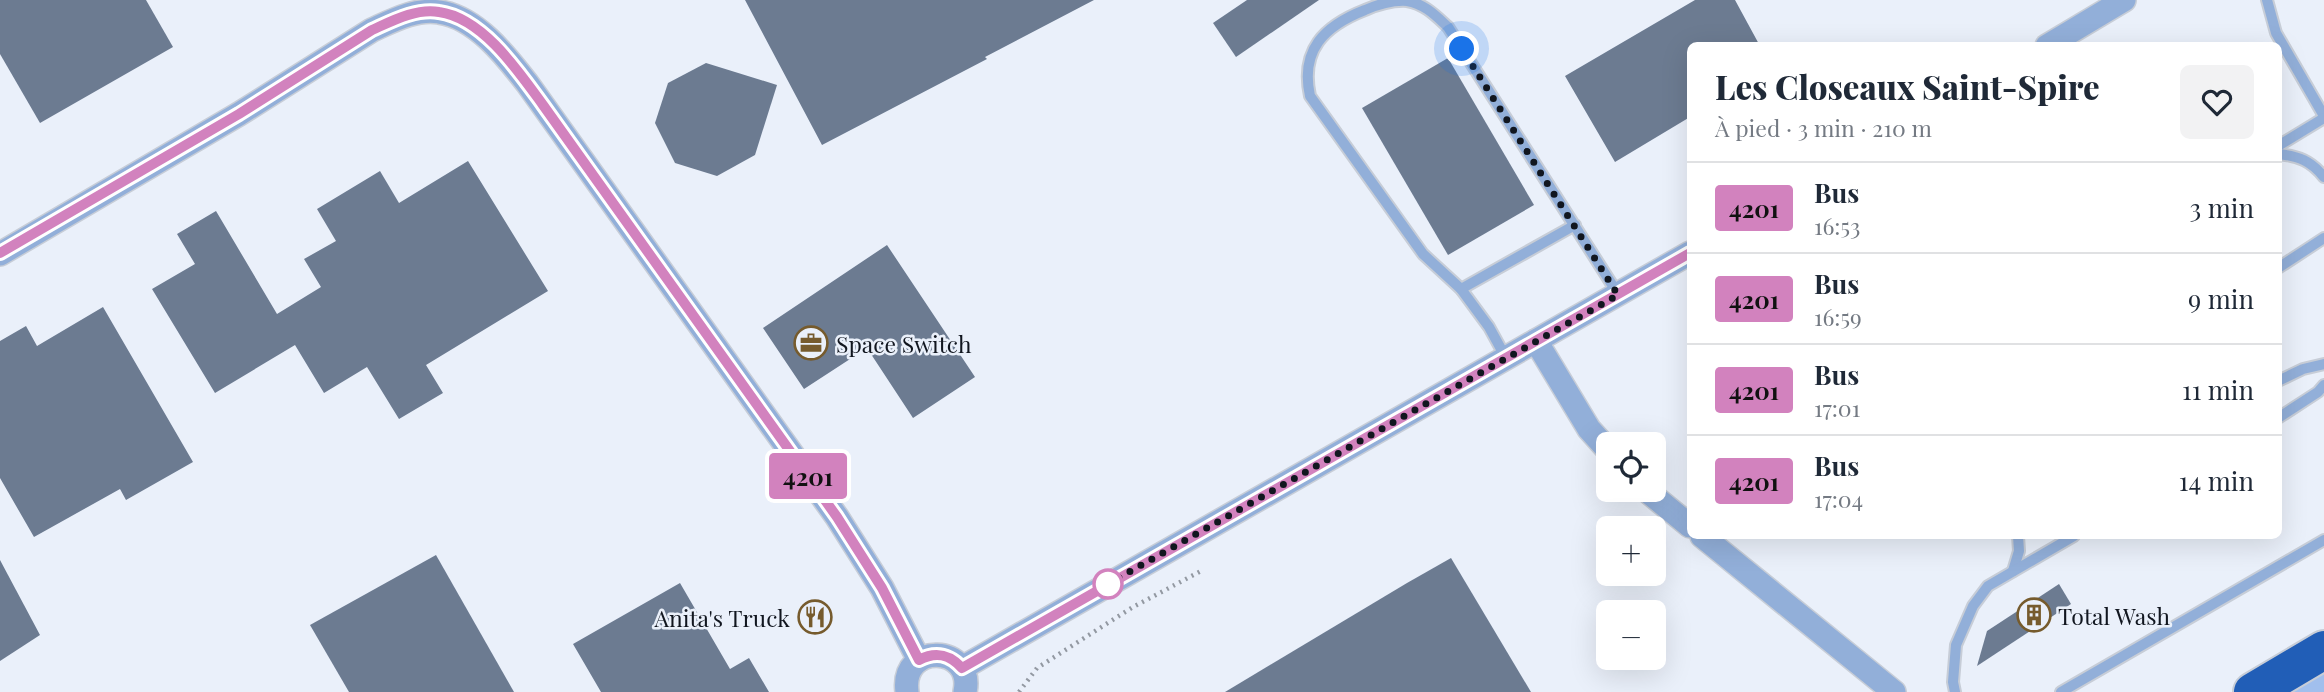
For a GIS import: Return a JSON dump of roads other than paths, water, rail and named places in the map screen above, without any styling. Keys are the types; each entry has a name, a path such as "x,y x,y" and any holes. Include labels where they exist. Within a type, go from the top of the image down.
{"highway":[{"path":"2253,692 2324,650"}],"street":[{"path":"2054,42 2124,0"},
{"path":"0,254 239,114 372,30 420,12 445,10 494,42 535,94 837,517 882,588 919,660"},
{"path":"962,668 1687,255"},
{"path":"1536,341 1596,437"},
{"path":"1661,502 1687,524"},
{"path":"1706,539 1894,692"},
{"path":"907,692 908,673 919,660 928,655 947,656 962,668 965,692"}],"lane":[{"path":"2267,0 2281,42"},
{"path":"1506,358 1489,327 1461,289 1423,254 1310,96 1306,77 1308,60 1318,40 1345,18 1386,2 1407,1 1425,7 1448,27 1618,295"},
{"path":"2282,44 2324,117 2282,143"},
{"path":"2282,155 2302,158 2324,177"},
{"path":"1461,289 1574,225"},
{"path":"2282,265 2324,239"},
{"path":"2282,380 2303,369 2324,364"},
{"path":"2282,415 2324,385"},
{"path":"2014,571 2019,551 2018,539"},
{"path":"1955,692 1953,682 1956,645 1973,606 1988,586 2057,540"},
{"path":"2061,692 2324,540"}],"place":[{"name":"Space Switch","path":"811,343"},
{"name":"Total Wash","path":"2034,615"},
{"name":"Anita's Truck","path":"815,617"}]}
